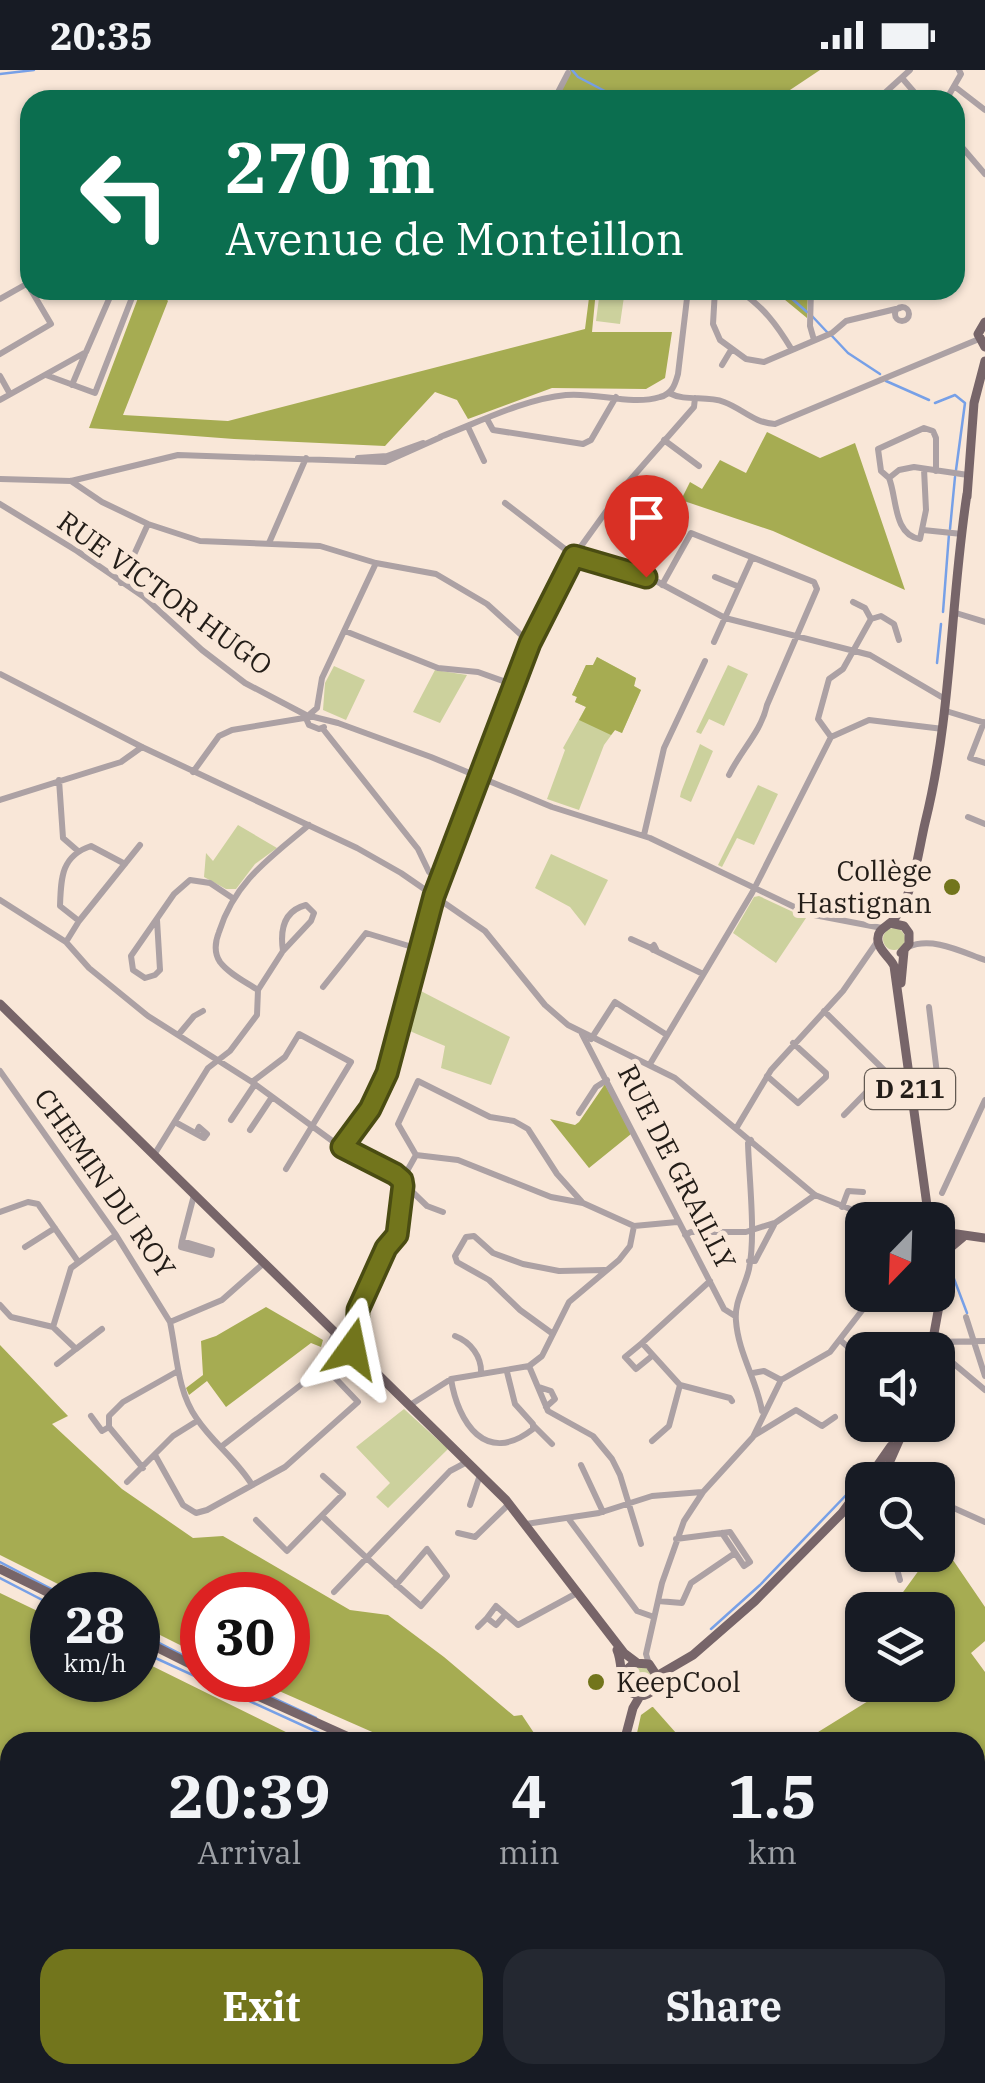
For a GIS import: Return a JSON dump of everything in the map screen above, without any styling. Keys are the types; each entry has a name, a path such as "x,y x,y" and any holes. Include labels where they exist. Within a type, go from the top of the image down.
{"main road":[{"path":"982,343 979,329 985,322"},
{"path":"881,940 895,955 906,950 908,891 943,729 974,403 985,360"},
{"path":"956,608 967,494"},
{"path":"881,940 908,891"},
{"path":"881,940 900,924 908,931"},
{"name":"D 211","path":"881,940 894,966 927,1202"},
{"name":"D 211","path":"906,950 902,989 911,1081 934,1202"},
{"path":"0,1004 480,1474 526,1524 629,1659 647,1664"},
{"path":"955,1232 985,1238"},
{"path":"955,1244 965,1236"},
{"path":"842,1513 845,1509"},
{"path":"624,1672 685,1656 713,1638 845,1510"},
{"path":"0,1569 30,1584"},
{"path":"608,1632 624,1672 627,1729"},
{"path":"626,1732 634,1704 653,1690 647,1664"},
{"path":"627,1691 640,1696"},
{"path":"271,1702 338,1732"}],"street":[{"path":"888,90 910,70"},
{"path":"952,90 961,74 959,70"},
{"path":"559,90 568,74"},
{"path":"902,78 912,90"},
{"path":"954,86 959,90"},
{"path":"965,95 985,110"},
{"path":"965,151 985,174"},
{"path":"0,354 52,324 38,300"},
{"path":"72,385 109,300"},
{"path":"46,375 95,393 131,300"},
{"path":"669,392 678,374 687,300"},
{"path":"714,300 713,324 720,340 746,359 764,362 832,333 846,321 900,308"},
{"path":"753,300 775,322 792,350"},
{"path":"810,300 814,340"},
{"path":"0,478 71,480 164,456 338,460 386,456 553,397 654,398 669,392 719,400 758,421 775,424 982,343"},
{"path":"722,366 731,350"},
{"path":"0,400 86,352"},
{"path":"0,376 10,394"},
{"path":"487,420 492,430 583,444 591,440 616,397"},
{"path":"342,1147 370,1109 387,1073 434,896 530,643 574,556 623,488 694,407 695,398"},
{"path":"468,426 484,462"},
{"path":"924,469 926,510 920,539 915,540 897,515 889,478 881,471 878,449 924,428 936,438 936,470"},
{"path":"664,440 699,466"},
{"path":"270,543 306,458"},
{"path":"889,478 904,468 968,475"},
{"path":"71,480 91,496 148,524 200,541 320,546 376,563 436,574 465,589 530,643"},
{"path":"505,503 574,556 662,584 725,618 870,655 946,705 984,723 970,758 985,763"},
{"name":"RUE VICTOR HUGO","path":"0,504 77,551 164,613 202,650 245,682 307,716 309,725 324,725 431,757 552,807 644,836 809,914 870,927 881,940"},
{"path":"120,582 148,524"},
{"path":"923,530 962,534"},
{"path":"662,584 691,533 814,582 817,589 762,725 741,751 729,775"},
{"path":"714,642 752,558"},
{"path":"193,772 219,736 307,716 316,710 322,678 376,563"},
{"path":"715,577 737,586"},
{"path":"853,602 865,608 871,618"},
{"path":"956,608 985,622"},
{"path":"871,618 881,616 892,622 899,640"},
{"path":"831,737 818,719 829,678 843,669 871,618"},
{"path":"345,631 438,668 478,672 514,685"},
{"path":"644,836 664,748 705,661"},
{"path":"0,674 401,872 486,931 545,1005 582,1034 650,1064 688,1087 815,1196 845,1209"},
{"path":"650,1064 754,888 831,737 868,720 943,729"},
{"path":"324,725 418,850 429,872 441,878"},
{"path":"0,800 121,762 142,747"},
{"path":"59,780 63,838 78,851"},
{"path":"968,817 985,824"},
{"path":"258,990 227,970 217,958 216,940 232,897 260,866 309,825"},
{"path":"66,942 140,845"},
{"path":"79,921 60,906 62,869 78,851 91,846 125,864"},
{"path":"156,920 160,970 145,978 133,970 131,956 174,894 190,880 210,883 232,897"},
{"path":"0,900 66,942 122,996 342,1147 402,1180 427,1206 443,1212"},
{"path":"154,1155 208,1068 230,1051 257,1014 258,990 283,951 312,922 314,913 306,905 295,908 284,922 283,951"},
{"path":"908,931 985,958"},
{"path":"323,986 366,933 420,950"},
{"path":"631,939 703,974"},
{"path":"736,1127 767,1076 854,978 881,940"},
{"path":"906,950 924,942 985,958"},
{"path":"591,1039 616,1002 666,1036"},
{"path":"911,1081 938,1082 929,1007"},
{"path":"824,1010 884,1070 844,1116"},
{"path":"179,1035 203,1011"},
{"path":"231,1120 254,1083 285,1057 298,1034 351,1062 286,1169"},
{"name":"RUE DE GRAILLY","path":"582,1034 724,1310 735,1316"},
{"path":"767,1076 798,1103 826,1077 826,1072 793,1044"},
{"name":"CHEMIN DU ROY","path":"0,1072 116,1234 170,1322"},
{"path":"579,1112 596,1086 607,1080"},
{"path":"416,1154 398,1121 418,1081 490,1117 514,1120 528,1129 557,1174 583,1203"},
{"path":"250,1130 272,1097"},
{"path":"942,1193 985,1100"},
{"path":"175,1122 196,1133"},
{"path":"751,1140 749,1260 735,1316 763,1415"},
{"path":"416,1154 458,1160 551,1197 583,1203 634,1226 677,1222"},
{"path":"320,1362 357,1338 358,1310 386,1248 397,1235 402,1180 416,1154"},
{"path":"842,1208 848,1191 863,1192"},
{"path":"182,1241 194,1194"},
{"path":"685,1236 750,1230 775,1223 815,1196"},
{"path":"0,1212 28,1202 38,1204 77,1260"},
{"path":"749,1260 754,1260 775,1223"},
{"path":"410,1405 450,1379 508,1372 529,1366 542,1356 569,1302 630,1246 634,1226"},
{"path":"24,1247 55,1228"},
{"path":"53,1326 70,1268 116,1234"},
{"path":"553,1334 489,1280 457,1262 455,1256 466,1237 474,1236 502,1258 536,1267 559,1272 606,1270"},
{"path":"252,1485 240,1464 198,1421 186,1400 170,1322 222,1300 264,1263"},
{"path":"652,1356 636,1370 626,1356 710,1281"},
{"path":"0,1306 11,1317 53,1326 76,1349"},
{"path":"753,1437 781,1380 830,1352 862,1312"},
{"path":"966,1317 985,1376"},
{"path":"58,1364 102,1329"},
{"path":"222,1446 302,1384 320,1362 335,1332"},
{"path":"455,1336 481,1360 482,1374"},
{"path":"840,1340 845,1343"},
{"path":"955,1345 985,1341"},
{"path":"642,1342 680,1385 732,1401"},
{"path":"155,1455 190,1512 207,1510 285,1467 358,1402 320,1362"},
{"path":"955,1365 985,1390"},
{"path":"529,1366 546,1407 602,1445 620,1475 641,1544"},
{"path":"144,1468 109,1428 109,1416 123,1402 178,1371"},
{"path":"753,1374 764,1371 781,1380"},
{"path":"508,1372 515,1404 552,1444"},
{"path":"450,1379 458,1412 488,1443 495,1445 528,1434 532,1424"},
{"path":"652,1441 669,1426 680,1385"},
{"path":"647,1664 658,1600 676,1539 703,1492 753,1437 796,1410 822,1426 835,1417"},
{"path":"91,1416 102,1431 109,1428"},
{"path":"128,1482 174,1436 198,1421"},
{"path":"450,1471 457,1452"},
{"path":"334,1592 450,1471 467,1462"},
{"path":"581,1465 603,1512"},
{"path":"470,1505 480,1474"},
{"path":"323,1476 344,1494"},
{"path":"256,1520 284,1554 351,1488"},
{"path":"526,1524 603,1512 652,1496 703,1492"},
{"path":"458,1533 475,1537 509,1504"},
{"path":"955,1509 985,1522"},
{"path":"322,1516 419,1609 447,1576 430,1546 396,1584"},
{"path":"568,1518 637,1611 654,1618"},
{"path":"676,1539 722,1533 730,1532 750,1562 744,1566 722,1533"},
{"path":"658,1600 684,1602 691,1583 735,1553"},
{"path":"898,1572 900,1580"},
{"path":"478,1627 496,1606 518,1625 578,1592"},
{"path":"487,1618 496,1625 506,1615"}],"green space":[{"path":"570,70 820,70 790,90 557,90"},
{"path":"137,300 168,301 123,415 228,421 585,329 589,300 595,300 592,332 672,332 665,378 646,389 552,388 468,419 457,400 435,392 385,446 89,428"},
{"path":"599,300 624,300 620,324 596,321"},
{"path":"785,300 808,300 807,318"},
{"path":"767,432 820,458 855,443 905,590 773,531 681,500 690,482 702,489 720,460 746,473"},
{"path":"597,657 636,678 634,686 641,690 622,733 615,730 604,745 579,810 547,799 563,748 586,707 575,702 577,697 572,695 586,665 593,665"},
{"path":"597,657 636,678 634,686 641,690 622,733 615,730 611,735 579,720 586,707 575,702 577,697 572,695 586,665 593,665"},
{"path":"728,665 748,674 724,726 709,719 701,734 696,732"},
{"path":"334,666 365,680 346,720 323,710 325,683"},
{"path":"435,670 467,675 440,723 413,712"},
{"path":"700,744 713,751 691,802 680,797"},
{"path":"758,785 778,794 754,845 737,838 722,867 718,865"},
{"path":"238,825 277,848 255,864 236,889 226,889 204,877 206,853 213,861"},
{"path":"551,854 608,880 585,926 570,907 535,888"},
{"path":"754,897 806,918 776,963 733,933"},
{"path":"894,928 902,931 902,947 894,950 886,947 883,939 886,931"},
{"path":"415,988 510,1037 491,1085 441,1068 445,1046 405,1029"},
{"path":"605,1084 631,1134 589,1168 550,1119 575,1125"},
{"path":"266,1307 323,1340 321,1347 311,1343 226,1407 207,1381 189,1395 186,1388 203,1375 201,1341"},
{"path":"0,1345 68,1416 52,1424 122,1489 193,1538 223,1536 285,1572 180,1572 180,1645 160,1635 160,1572 34,1572 0,1555"},
{"path":"404,1409 448,1449 388,1508 376,1497 390,1483 356,1447"},
{"path":"955,1563 985,1607 985,1641 971,1653 985,1672 985,1732 818,1732 867,1702 955,1702 955,1592 903,1592 918,1572 955,1572"},
{"path":"310,1587 350,1610 388,1615 514,1716 522,1715 533,1732 372,1732 304,1702 310,1702"},
{"path":"0,1593 30,1607 30,1702 160,1702 160,1670 180,1680 180,1702 225,1702 286,1732 0,1732"},
{"path":"640,1666 649,1670 653,1679 649,1688 640,1692 631,1688 627,1679 631,1670"},
{"path":"652,1707 675,1732 637,1732 641,1715"}],"waterway":[{"path":"0,74 34,70"},
{"path":"572,70 603,90"},
{"path":"793,300 807,312"},
{"path":"812,316 827,332"},
{"path":"832,336 848,353 880,374"},
{"path":"886,381 929,400"},
{"path":"935,403 955,395 965,403 956,470"},
{"path":"950,529 955,477"},
{"path":"943,612 949,534"},
{"path":"937,663 941,624"},
{"path":"955,1281 967,1313"},
{"path":"711,1629 760,1585 845,1496"},
{"path":"0,1562 30,1578"},
{"path":"0,1578 30,1594"},
{"path":"160,1643 180,1654"},
{"path":"160,1660 317,1732"},
{"path":"282,1702 316,1718"}],"place":[{"name":"Collège Hastignan","path":"952,887"},
{"name":"KeepCool","path":"596,1682"}],"route":[{"path":"352,1349 357,1338 358,1310 386,1248 397,1235 403,1186 395,1174 342,1147 370,1109 387,1073 434,896 477,776 530,643 574,556 646,577"}]}
